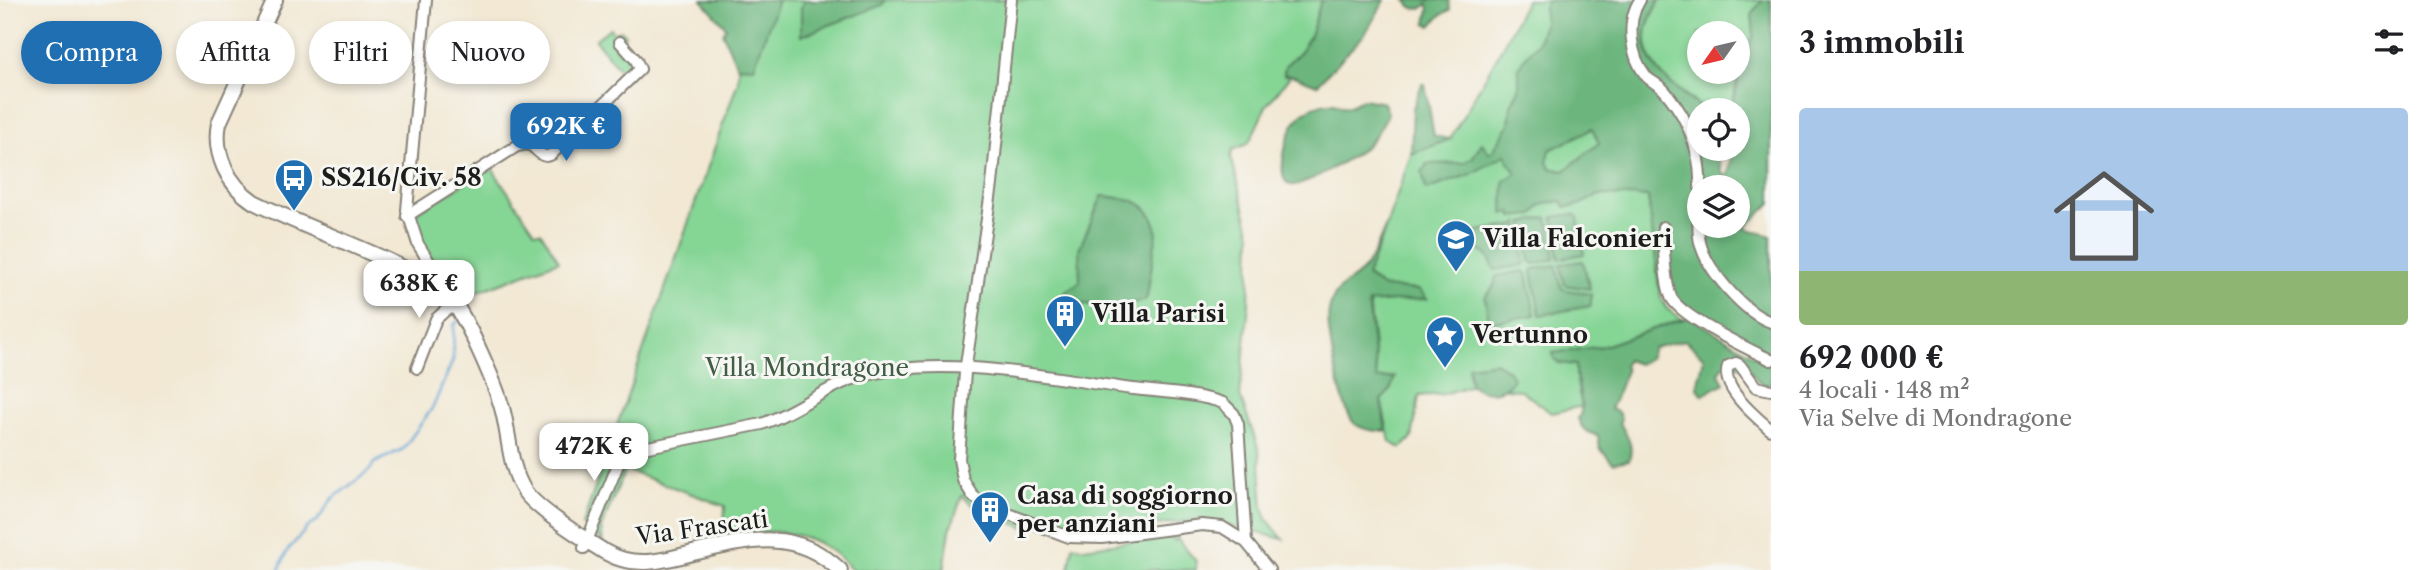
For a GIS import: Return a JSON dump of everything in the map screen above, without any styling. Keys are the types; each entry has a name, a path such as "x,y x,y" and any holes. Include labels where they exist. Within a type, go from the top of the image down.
{"main road":[{"name":"Via Frascati","path":"275,0 219,122 218,144 230,178 242,193 254,202 378,256 440,288 457,307 499,399 512,462 524,490 538,506 586,544 618,559 640,564 661,562 736,544 791,541 813,549 841,570"}],"street":[{"path":"417,368 436,319 446,310 457,307 418,244 407,216 407,192 426,0"},
{"path":"1012,0 992,184 966,367 959,466 967,487 981,502 1069,537 1102,538 1211,524 1229,530 1246,542 1269,570"},
{"path":"1640,0 1634,9 1631,33 1635,57 1646,77 1662,89 1681,114 1695,142 1700,175"},
{"path":"407,216 520,144 530,144 544,156 552,154 640,69 636,60 620,42"},
{"path":"1663,227 1670,293 1676,305 1712,329 1771,360"},
{"path":"1700,238 1711,266 1735,295 1756,315 1771,322"},
{"path":"1771,390 1756,387 1740,365 1736,363 1728,366 1727,378 1739,399 1771,430"},
{"path":"586,544 619,461 628,451 765,423 862,376 904,369 966,367 1223,403 1238,424 1246,542"}],"green space":[{"path":"702,0 778,0 754,67 737,66 723,34 726,27"},
{"name":"Villa Mondragone","path":"710,0 1321,0 1312,32 1291,75 1266,106 1251,139 1247,144 1233,150 1231,157 1251,234 1249,303 1240,396 1259,450 1263,508 1267,519 1283,539 1202,519 1090,534 1033,524 1028,529 978,510 962,496 950,530 944,570 852,570 823,545 794,534 724,532 725,506 625,470 601,528 603,543 592,530 582,525 738,81 739,34"},
{"path":"804,0 885,0 882,5 801,36 801,8"},
{"path":"1321,0 1385,0 1365,34 1317,85 1284,75 1284,71 1307,41"},
{"path":"1406,0 1449,0 1450,10 1431,26 1426,23 1428,4 1421,9 1413,8"},
{"name":"Villa Falconieri","path":"1526,0 1583,0 1648,197 1661,298 1667,309 1682,319 1604,346 1553,353 1576,365 1582,407 1551,413 1521,390 1505,389 1509,385 1468,373 1471,385 1444,394 1419,396 1412,438 1401,448 1390,442 1381,399 1390,391 1394,377 1377,380 1367,276 1411,154 1450,139"},
{"path":"1548,0 1660,0 1650,19 1646,35 1647,49 1661,74 1688,98 1687,161 1719,161 1725,175 1687,175 1687,238 1750,238 1750,230 1771,236 1771,354 1723,331 1659,287 1648,197 1599,195 1579,205 1565,207 1560,201 1541,205 1534,215 1512,217 1511,212 1503,214 1504,181 1516,173 1505,155 1471,174 1426,190 1422,172 1427,164 1463,163 1472,158 1482,143 1489,153 1493,151 1509,124 1511,105 1519,89 1519,68 1537,44 1544,24 1544,7","holes":["1592,129 1599,143 1564,171 1550,168 1547,162 1550,150"]},
{"path":"1660,0 1762,0 1752,14 1754,35 1750,45 1750,21 1687,21 1687,84 1736,84 1734,98 1690,98 1669,82 1647,50 1649,21"},
{"path":"1762,0 1771,0 1771,203 1750,223 1750,175 1728,175 1730,161 1750,161 1750,98 1734,98 1737,84 1750,84 1750,45 1754,35 1752,14"},
{"path":"610,28 614,33 621,30 625,35 616,42 637,64 627,79 596,41"},
{"path":"1422,84 1425,84 1434,136 1450,139 1411,154 1413,108"},
{"path":"1363,99 1384,103 1388,114 1370,142 1318,176 1297,185 1286,181 1283,175 1285,148 1293,126 1300,117 1308,110 1327,103 1347,106"},
{"path":"491,167 535,232 541,232 559,261 461,298 439,271 414,231 414,214"},
{"path":"1102,196 1137,203 1150,212 1154,220 1157,231 1147,297 1144,301 1108,311 1090,305 1068,309 1059,306 1064,293 1080,282 1079,249"},
{"path":"1574,214 1578,217 1584,254 1559,259 1553,217"},
{"path":"1548,217 1555,259 1534,264 1530,261 1523,223"},
{"path":"1387,223 1367,276 1382,287 1419,290 1427,299 1368,303 1377,379 1395,377 1390,391 1381,400 1386,431 1378,431 1355,424 1350,417 1336,370 1328,320 1335,296 1366,267"},
{"path":"1518,223 1525,262 1523,265 1495,270 1487,256 1479,251 1476,231"},
{"path":"1583,261 1590,289 1565,285 1560,264"},
{"path":"1556,265 1562,289 1591,294 1591,306 1540,315 1532,272 1534,269"},
{"path":"1524,271 1527,273 1535,315 1489,323 1485,297 1494,286 1496,276"},
{"path":"1689,317 1771,365 1771,384 1764,385 1748,367 1724,365 1719,373 1724,383 1703,395 1697,387 1704,358 1685,340 1653,348 1649,359 1638,364 1627,360 1624,365 1626,371 1610,409 1618,412 1621,419 1619,423 1629,440 1631,450 1629,460 1613,463 1600,449 1598,436 1586,430 1578,419 1582,406 1576,365 1559,363 1552,353 1604,346"},
{"path":"1496,362 1509,371 1513,378 1505,388 1488,392 1471,385 1468,366"},
{"path":"1167,536 1175,541 1176,537 1196,561 1196,570 1069,570 1073,545 1084,548"}],"waterway":[{"path":"279,570 287,551 308,527 317,521 332,499 370,470 374,463 403,449 433,407 453,360 454,325 458,321"}],"place":[{"name":"SS216/Civ. 58","path":"294,212"},
{"name":"Villa Falconieri","path":"1456,273"},
{"name":"Villa Parisi","path":"1065,348"},
{"name":"Vertunno","path":"1445,369"},
{"name":"Casa di soggiorno per anziani","path":"990,544"}]}
